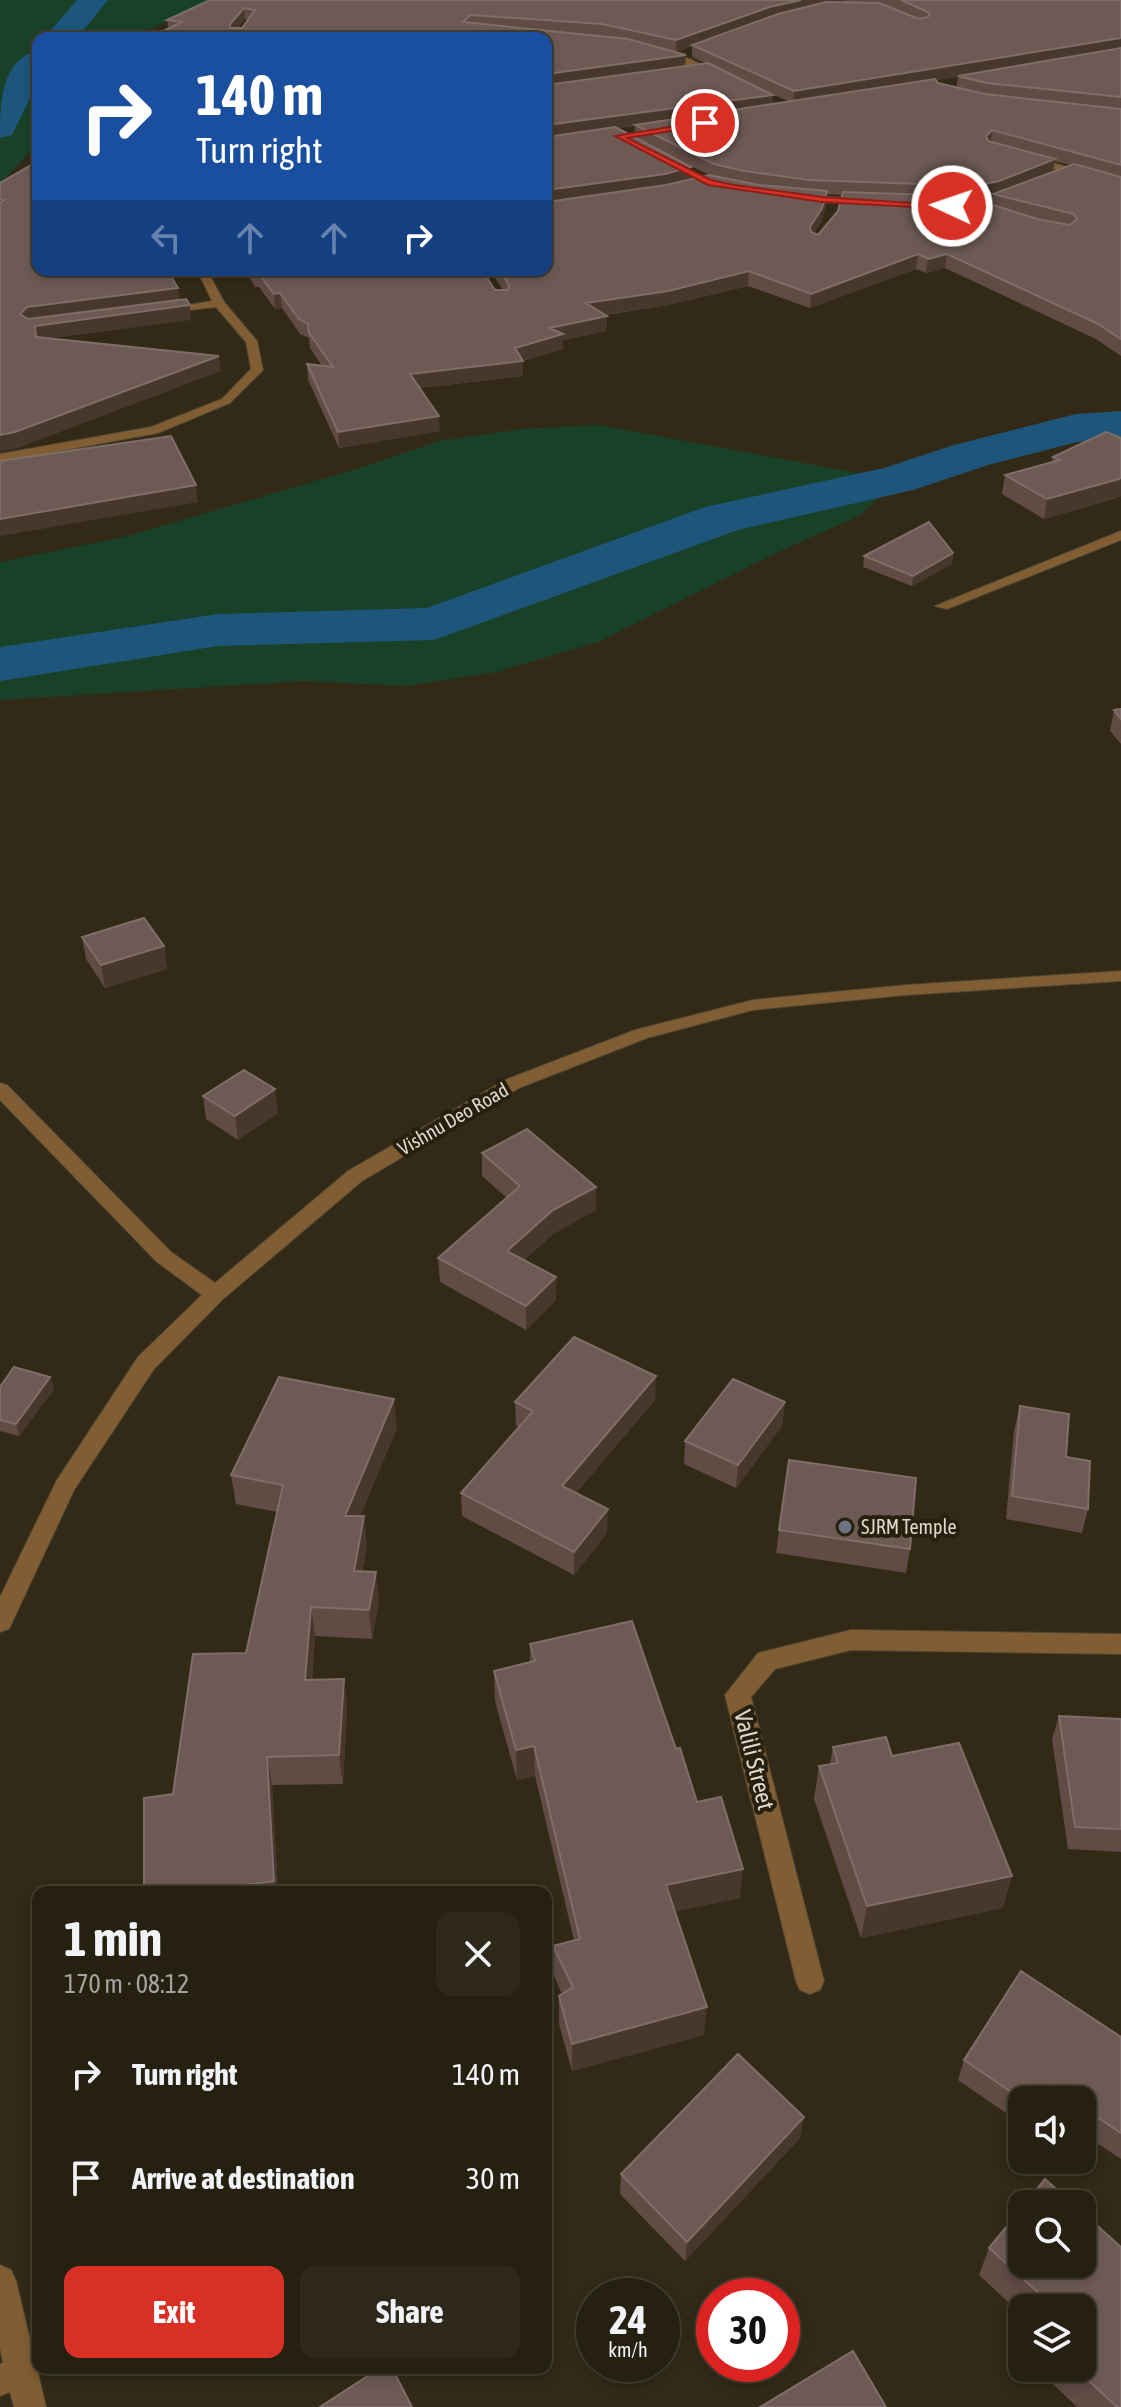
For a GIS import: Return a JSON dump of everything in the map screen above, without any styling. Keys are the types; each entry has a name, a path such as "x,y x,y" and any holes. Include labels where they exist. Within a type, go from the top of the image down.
{"street":[{"path":"646,50 677,57 735,83"},
{"path":"677,57 691,52"},
{"path":"691,72 707,70"},
{"path":"1018,156 1121,185"},
{"path":"1047,181 1072,171"},
{"path":"790,196 880,203"},
{"path":"834,212 836,200"},
{"path":"0,458 154,430 226,401 257,370 251,341 219,303 205,276"},
{"path":"156,311 219,303"},
{"path":"942,606 1121,535"},
{"name":"Vishnu Deo Road","path":"0,1622 65,1486 146,1363 216,1294 355,1176 512,1084 641,1034 753,1005 921,988 1121,976"},
{"path":"0,1089 164,1257 216,1294"},
{"name":"Valili Street","path":"810,1981 738,1695 767,1660 851,1640 1121,1644"},
{"path":"0,2281 11,2376 30,2407"}],"green space":[{"path":"0,0 257,0 214,1 144,32 32,32 32,150 0,184"},
{"path":"599,425 896,480 861,515 776,553 598,642 497,672 407,686 304,681 0,700 0,562 124,537 360,468 439,441 522,429"}],"building":[{"path":"210,0 801,0 770,7 676,40 602,24 470,15 463,22 628,39 686,55 552,73 552,32 161,32 182,22 167,20","holes":["244,8 255,10 242,28 230,28 230,24"]},
{"path":"901,0 1121,0 1121,38 794,91 692,45 778,14 826,2 879,3 919,19 928,17 930,13"},
{"path":"1121,48 1121,97 986,83 958,76"},
{"path":"708,63 773,95 552,124 552,84"},
{"path":"935,79 938,83 985,94 1121,109 1121,165 992,130 986,136 988,141 1055,159 999,181 976,186 809,180 714,164 635,125"},
{"path":"615,127 691,167 665,174 552,189 552,136"},
{"path":"32,164 32,276 171,276 178,288 27,307 20,314 28,319 186,299 190,305 35,326 36,337 219,356 0,435 0,202 4,200 0,199 0,183"},
{"path":"1074,164 1121,177 1121,339 1098,324 947,254 928,259 918,254 811,294 749,271 668,291 586,303 607,316 550,328 563,334 515,348 523,361 410,374 439,416 338,432 307,364 333,367 309,333 308,324 299,319 280,293 274,294 260,276 486,276 495,290 508,290 509,285 503,276 552,276 552,201 666,185 709,175 759,185 827,191 822,208 810,227 811,232 818,235 838,211 843,192 965,196 1037,219 1069,225 1077,220 1074,214 993,194"},
{"path":"1106,432 1121,438 1119,479 1047,499 1005,475 1060,460 1053,457"},
{"path":"171,436 196,485 0,519 0,461"},
{"path":"929,522 953,553 913,576 864,556"},
{"path":"144,918 164,946 101,965 82,937"},
{"path":"244,1070 275,1089 235,1116 203,1096"},
{"path":"527,1129 596,1187 553,1210 507,1251 556,1277 526,1306 438,1258 520,1186 482,1153"},
{"path":"574,1337 656,1376 562,1486 608,1509 574,1552 461,1493 533,1411 515,1402"},
{"path":"14,1367 50,1377 16,1424 0,1420 0,1387"},
{"path":"279,1377 394,1399 345,1516 364,1516 354,1571 376,1572 369,1610 311,1607 305,1680 344,1679 339,1755 267,1757 274,1881 238,1886 144,1886 144,1798 173,1794 193,1654 246,1653 283,1485 231,1475"},
{"path":"733,1379 785,1402 738,1465 685,1441"},
{"path":"1020,1406 1069,1414 1066,1457 1090,1461 1088,1509 1012,1496"},
{"name":"SJRM Temple","path":"789,1460 916,1478 910,1549 779,1530"},
{"path":"632,1621 697,1802 721,1797 743,1869 666,1885 707,2007 572,2044 559,1996 573,1987 553,1946 580,1939 534,1746 516,1750 494,1671 535,1661 530,1644"},
{"path":"1059,1716 1121,1719 1121,1829 1075,1827"},
{"path":"886,1737 892,1756 959,1743 1012,1876 867,1906 819,1766 838,1763 833,1747"},
{"path":"1021,1971 1121,2037 1121,2133 1096,2116 1096,2086 1008,2086 1008,2090 964,2060"},
{"path":"738,2054 804,2117 687,2242 621,2174"},
{"path":"1045,2179 1057,2190 1036,2190"},
{"path":"1008,2225 1008,2265 989,2248"},
{"path":"1096,2225 1121,2247 1121,2407 1117,2407 1090,2382 1096,2382 1096,2294 1040,2294 1022,2278 1096,2278"},
{"path":"853,2351 886,2407 760,2407"},
{"path":"371,2374 395,2374 412,2407 320,2407"}],"waterway":[{"path":"65,32 93,0"},
{"path":"0,128 32,66"},
{"path":"0,664 218,630 434,624 723,518 896,480 971,455 1076,428 1121,425"}],"place":[{"name":"SJRM Temple","path":"845,1527"}],"route":[{"path":"705,123 619,136 708,182 759,193 952,206"}]}
